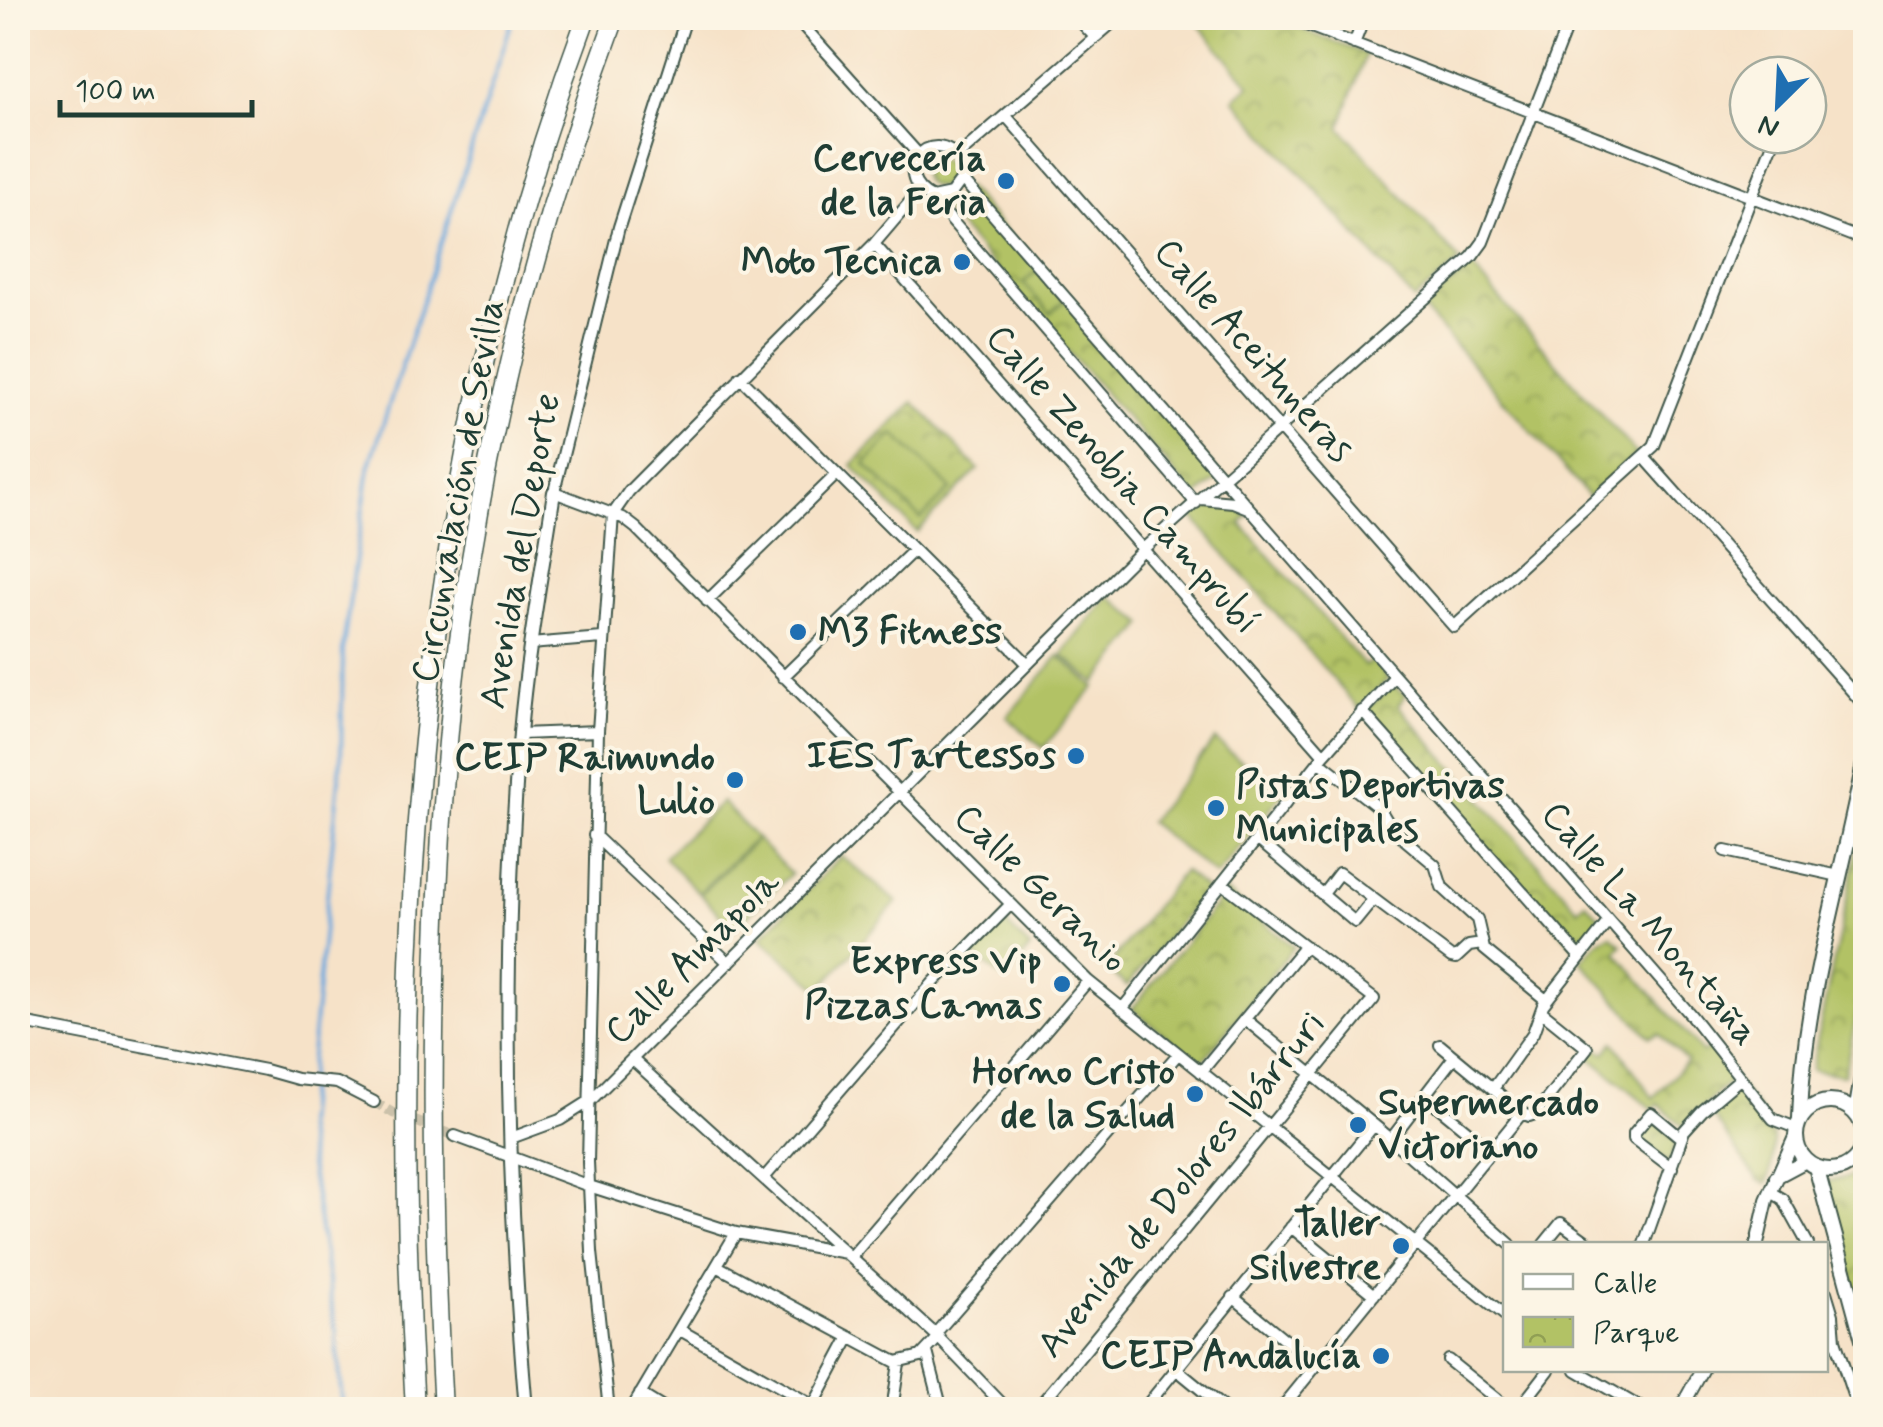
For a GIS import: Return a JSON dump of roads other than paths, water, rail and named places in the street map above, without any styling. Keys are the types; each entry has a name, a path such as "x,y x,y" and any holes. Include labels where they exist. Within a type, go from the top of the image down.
{"highway":[{"name":"Circunvalación de Sevilla","path":"416,1410 408,1249 407,994 421,750 437,608 452,512 490,327 520,211 586,18"},
{"name":"Circunvalación de Sevilla","path":"444,1410 434,1192 435,994 445,773 456,678 480,512 518,326 550,210 615,18"}],"main road":[{"path":"1866,753 1801,1082 1797,1128 1866,1352"},
{"path":"1856,1113 1866,1055"},
{"path":"1797,1128 1807,1110 1826,1101 1847,1106 1864,1128 1864,1149 1850,1164 1828,1170 1811,1164"}],"street":[{"name":"Avenida del Deporte","path":"526,1410 511,1138 511,935 520,734 530,644 554,492 619,228 686,18"},
{"path":"796,18 918,155"},
{"path":"1078,18 1095,37"},
{"path":"958,156 1118,18"},
{"path":"1288,18 1866,241"},
{"path":"1354,44 1364,18"},
{"name":"Calle Amapola","path":"511,1138 560,1120 590,1101 1142,550 1472,258 1483,242 1570,18"},
{"name":"Calle Aceituneras","path":"1006,116 1454,627 1644,457"},
{"path":"932,198 951,194 962,179 958,156 943,147 918,155 913,178 920,190 932,198 1199,501 1238,503 1253,511"},
{"path":"1768,155 1660,435 1644,457 1866,707"},
{"name":"Calle La Montaña","path":"962,179 1225,478 1742,1078 1773,1119 1797,1128"},
{"path":"610,1410 596,1297 589,1186 594,835 602,638 613,514 630,491 740,377 874,244 920,190"},
{"name":"Calle Zenobia Camprubí","path":"874,244 1322,758 1378,808 1392,829 1436,864 1445,891 1477,919 1482,944 1488,952 1587,1048 1537,1111 1528,1116 1522,1113"},
{"path":"740,377 1027,663"},
{"path":"707,601 836,474"},
{"name":"Calle Geranio","path":"554,492 613,514 636,528 1088,982 1503,1314"},
{"path":"783,677 913,551"},
{"path":"530,644 602,638"},
{"path":"1122,1010 1322,758 1395,676"},
{"name":"Calle La Montaña","path":"1362,710 1580,957"},
{"path":"520,734 598,731"},
{"path":"594,835 729,964"},
{"path":"1257,839 1355,922 1372,900"},
{"path":"1725,852 1839,876"},
{"path":"1323,894 1339,873 1451,958 1469,946 1482,944"},
{"path":"1201,1072 1305,946 1222,883"},
{"path":"764,1178 932,983 1010,905"},
{"path":"1493,1089 1534,1033 1543,1005 1608,922"},
{"name":"Avenida de Dolores Ibárruri","path":"1036,1410 1374,999 1305,946"},
{"path":"849,1255 1088,982"},
{"path":"1245,1019 1391,1138 1508,1242"},
{"path":"18,1022 297,1079 337,1083 374,1102"},
{"path":"1280,1410 1522,1113 1440,1045"},
{"path":"716,1266 900,1363 928,1352 937,1336 1178,1054"},
{"path":"1391,1138 1454,1057"},
{"path":"634,1060 937,1336 1008,1410"},
{"path":"1645,1242 1681,1138 1702,1111 1742,1078"},
{"path":"1425,1096 1491,1150"},
{"path":"1672,1168 1634,1138 1634,1133 1650,1113 1681,1138"},
{"path":"1143,1410 1374,1124"},
{"path":"1757,1242 1770,1192 1797,1128"},
{"path":"455,1136 589,1186 736,1233 849,1255"},
{"path":"1776,1177 1811,1164"},
{"path":"1770,1192 1782,1199 1807,1242"},
{"path":"1546,1242 1561,1222 1587,1242"},
{"path":"1291,1227 1374,1295"},
{"path":"810,1247 821,1238 821,1228"},
{"path":"630,1410 736,1233"},
{"path":"1233,1297 1316,1364"},
{"path":"1828,1299 1835,1340 1858,1410"},
{"path":"680,1330 815,1408 850,1337"},
{"path":"928,1352 942,1410"},
{"path":"1448,1360 1510,1410"},
{"path":"892,1410 900,1363"},
{"path":"1176,1368 1226,1410"},
{"path":"1518,1410 1547,1372"},
{"path":"1579,1372 1645,1410"},
{"path":"1680,1410 1701,1372"},
{"path":"640,1394 666,1410"}],"waterway":[{"path":"343,1410 335,1327 304,1125 341,759 343,647 369,468 513,18"}],"tunnel":[{"path":"374,1102 455,1136"}],"place":[{"name":"Cervecería de la Feria","path":"1006,181"},
{"name":"Moto Tecnica","path":"962,262"},
{"name":"M3 Fitness","path":"798,632"},
{"name":"IES Tartessos","path":"1076,756"},
{"name":"CEIP Raimundo Lulio","path":"735,780"},
{"name":"Pistas Deportivas Municipales","path":"1216,808"},
{"name":"Express Vip Pizzas Camas","path":"1062,984"},
{"name":"Horno Cristo de la Salud","path":"1195,1094"},
{"name":"Supermercado Victoriano","path":"1358,1125"},
{"name":"Taller Silvestre","path":"1401,1246"},
{"name":"CEIP Andalucía","path":"1381,1356"}]}
